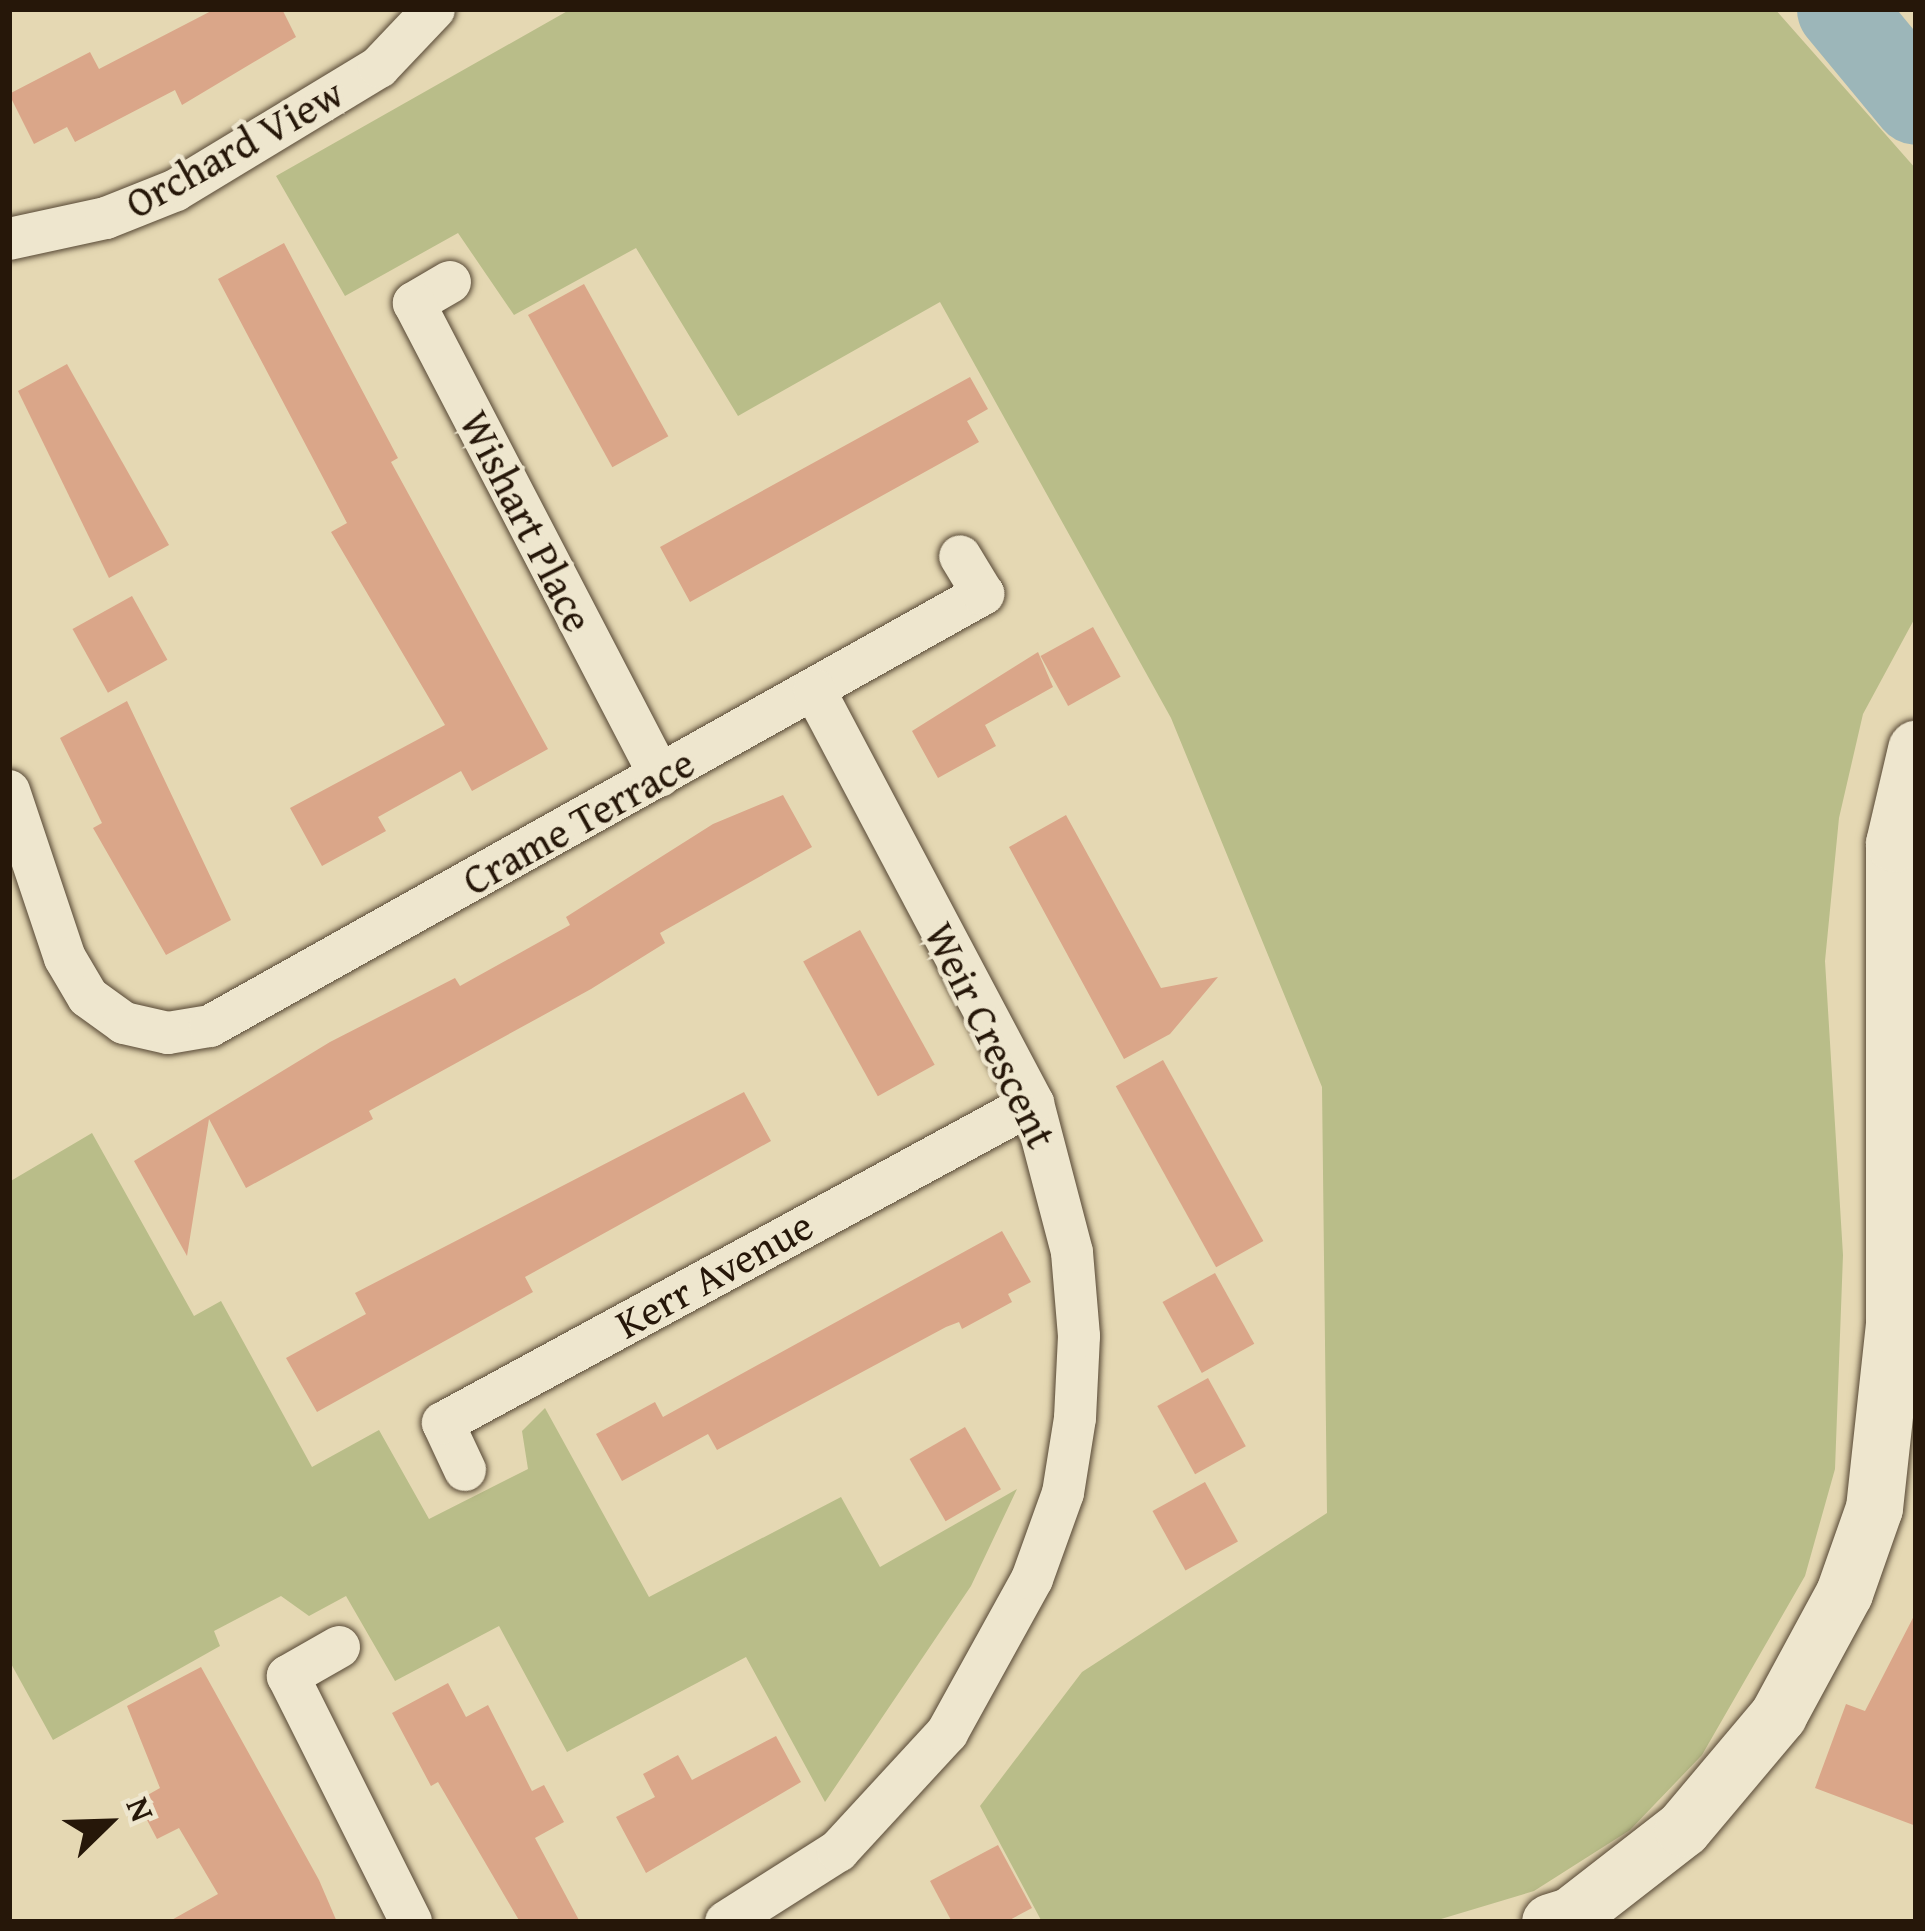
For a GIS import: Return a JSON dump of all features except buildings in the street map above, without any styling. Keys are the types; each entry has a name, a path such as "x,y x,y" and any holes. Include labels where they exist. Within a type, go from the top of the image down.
{"main road":[{"path":"1550,1922 1570,1916 1683,1828 1778,1715 1844,1593 1887,1443 1894,843 1916,749"}],"street":[{"name":"Orchard View","path":"9,239 106,218 176,190 379,67 434,9"},
{"name":"Wishart Place","path":"450,282 414,303 660,776"},
{"name":"Crame Terrace","path":"9,791 64,958 88,997 124,1024 167,1033 211,1025 982,594 960,556"},
{"name":"Weir Crescent","path":"726,1922 838,1851 898,1794 994,1660 1032,1579 1063,1493 1079,1336 1057,1176 1033,1103 814,689"},
{"name":"Kerr Avenue","path":"465,1470 443,1423 1033,1103"},
{"path":"339,1647 288,1676 411,1922"}],"green space":[{"path":"571,9 1775,9 1916,169 1916,616 1863,714 1839,818 1825,961 1843,1255 1835,1469 1805,1576 1702,1755 1630,1830 1534,1891 1431,1922 1042,1922 980,1806 1082,1672 1327,1513 1322,1087 1171,718 940,302 738,416 636,248 514,315 458,233 345,296 276,176"},
{"path":"92,1133 194,1316 221,1301 312,1467 379,1430 429,1519 528,1469 522,1431 545,1408 649,1597 841,1497 880,1567 1017,1489 971,1586 825,1802 746,1657 567,1752 499,1626 395,1681 346,1596 309,1616 281,1596 214,1631 220,1646 53,1740 9,1660 9,1182"}],"waterway":[{"path":"1840,9 1916,101"}]}
